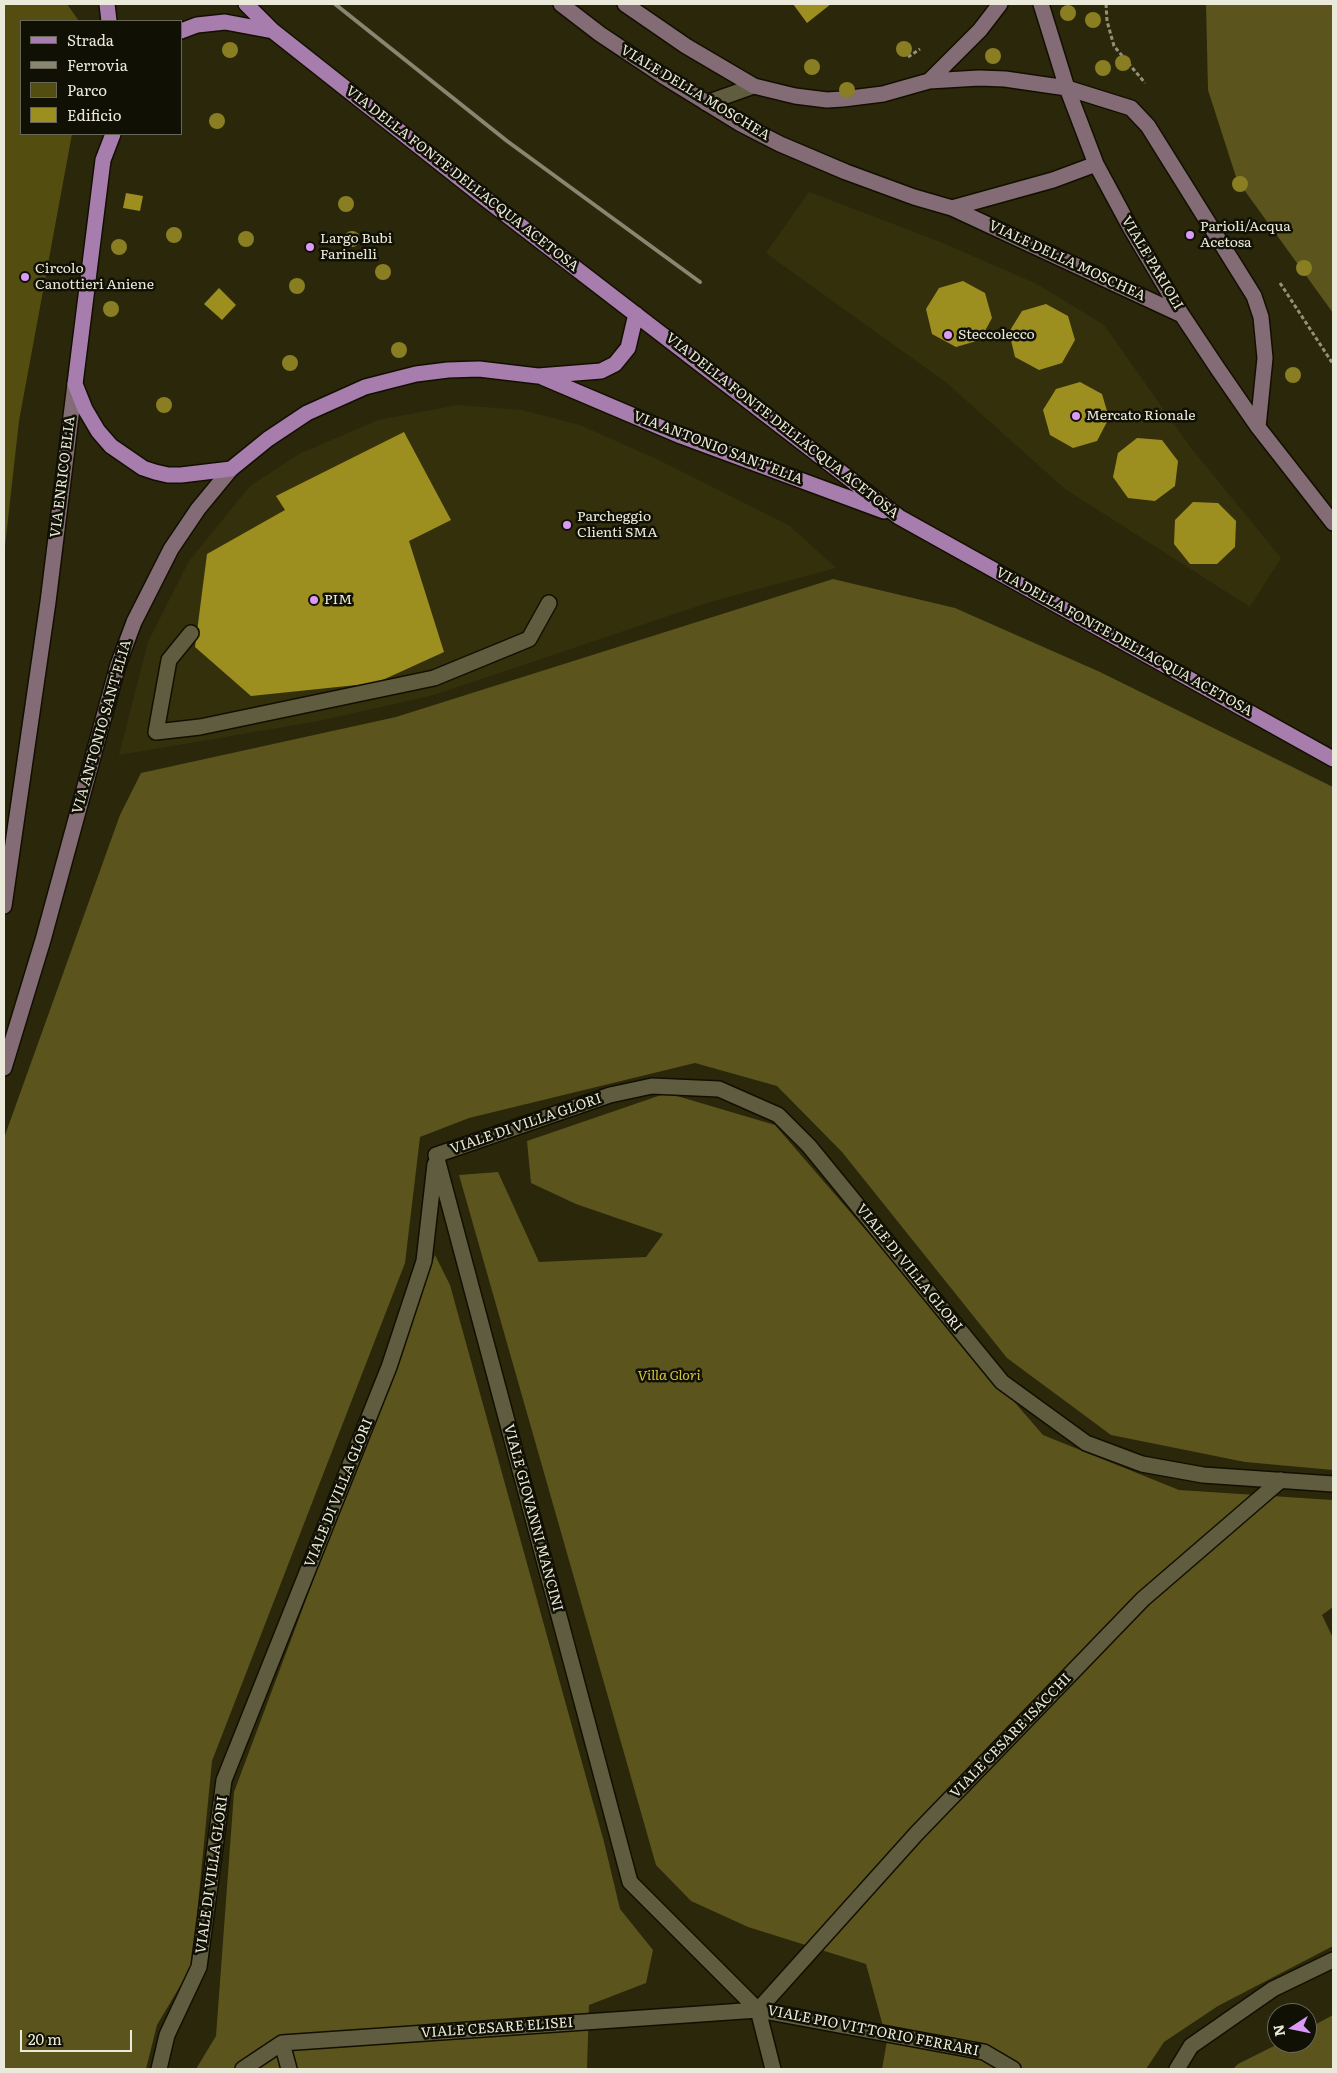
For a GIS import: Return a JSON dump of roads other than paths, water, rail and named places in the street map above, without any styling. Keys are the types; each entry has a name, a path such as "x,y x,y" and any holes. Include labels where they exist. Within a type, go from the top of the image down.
{"main road":[{"path":"107,4 109,20"},
{"name":"VIA DELLA FONTE DELL'ACQUA ACETOSA","path":"246,4 273,31 478,193 899,517 1333,759"},
{"name":"VIALE DELLA MOSCHEA","path":"560,4 631,56 741,124 808,157 914,197 952,208 1182,315"},
{"path":"626,4 686,46 754,86 809,98 843,99 882,94 929,81 988,78 1067,88 1123,104 1140,116 1176,169 1250,288 1258,306 1261,317 1265,358 1258,426"},
{"path":"929,81 980,30 1000,4"},
{"name":"VIALE PARIOLI","path":"1041,4 1067,88 1096,164 1131,229 1182,315 1258,426 1333,522"},
{"path":"182,31 197,25 225,22 273,31"},
{"path":"103,160 105,135"},
{"name":"VIA ENRICO ELIA","path":"4,906 48,602 103,160 113,135"},
{"name":"VIALE DELLA MOSCHEA","path":"952,208 1053,180 1096,164"},
{"name":"VIA ANTONIO SANT'ELIA","path":"4,1068 43,940 118,665 134,622 171,549 198,509 231,469 268,439 307,413 365,387 416,374 448,370 479,369 538,376 601,371 615,364 628,348 636,314"},
{"name":"VIA ANTONIO SANT'ELIA","path":"538,376 681,436 899,517"},
{"path":"75,384 84,409 98,430 117,451 142,468 168,475 198,474 231,469"}],"street":[{"path":"706,103 754,86"},
{"path":"191,633 169,660 156,732 200,727 434,678 529,639 549,603"},
{"name":"VIALE DI VILLA GLORI","path":"159,2069 167,2035 199,1967 224,1780 389,1366 424,1261 436,1155 610,1095 652,1086 719,1088 778,1115 810,1146 1002,1382 1086,1443 1142,1464 1202,1475 1333,1484"},
{"name":"VIALE GIOVANNI MANCINI","path":"436,1155 630,1882 758,2010"},
{"name":"VIALE CESARE ISACCHI","path":"758,2010 917,1832 1142,1599 1282,1480"},
{"path":"1177,2069 1191,2046 1273,1989 1333,1960"},
{"path":"758,2010 773,2069"},
{"name":"VIALE CESARE ELISEI","path":"243,2069 282,2043 758,2010"},
{"name":"VIALE PIO VITTORIO FERRARI","path":"758,2010 984,2052 1013,2069"},
{"path":"282,2043 289,2069"}],"railway":[{"path":"335,4 507,141 700,282"}],"place":[{"name":"Parioli/Acqua Acetosa","path":"1190,235"},
{"name":"Largo Bubi Farinelli","path":"310,247"},
{"name":"Circolo Canottieri Aniene","path":"25,277"},
{"name":"Steccolecco","path":"948,335"},
{"name":"Mercato Rionale","path":"1076,416"},
{"name":"Parcheggio Clienti SMA","path":"567,525"},
{"name":"PIM","path":"314,600"}],"park label":[{"name":"Villa Glori","path":"669,1376"}]}
